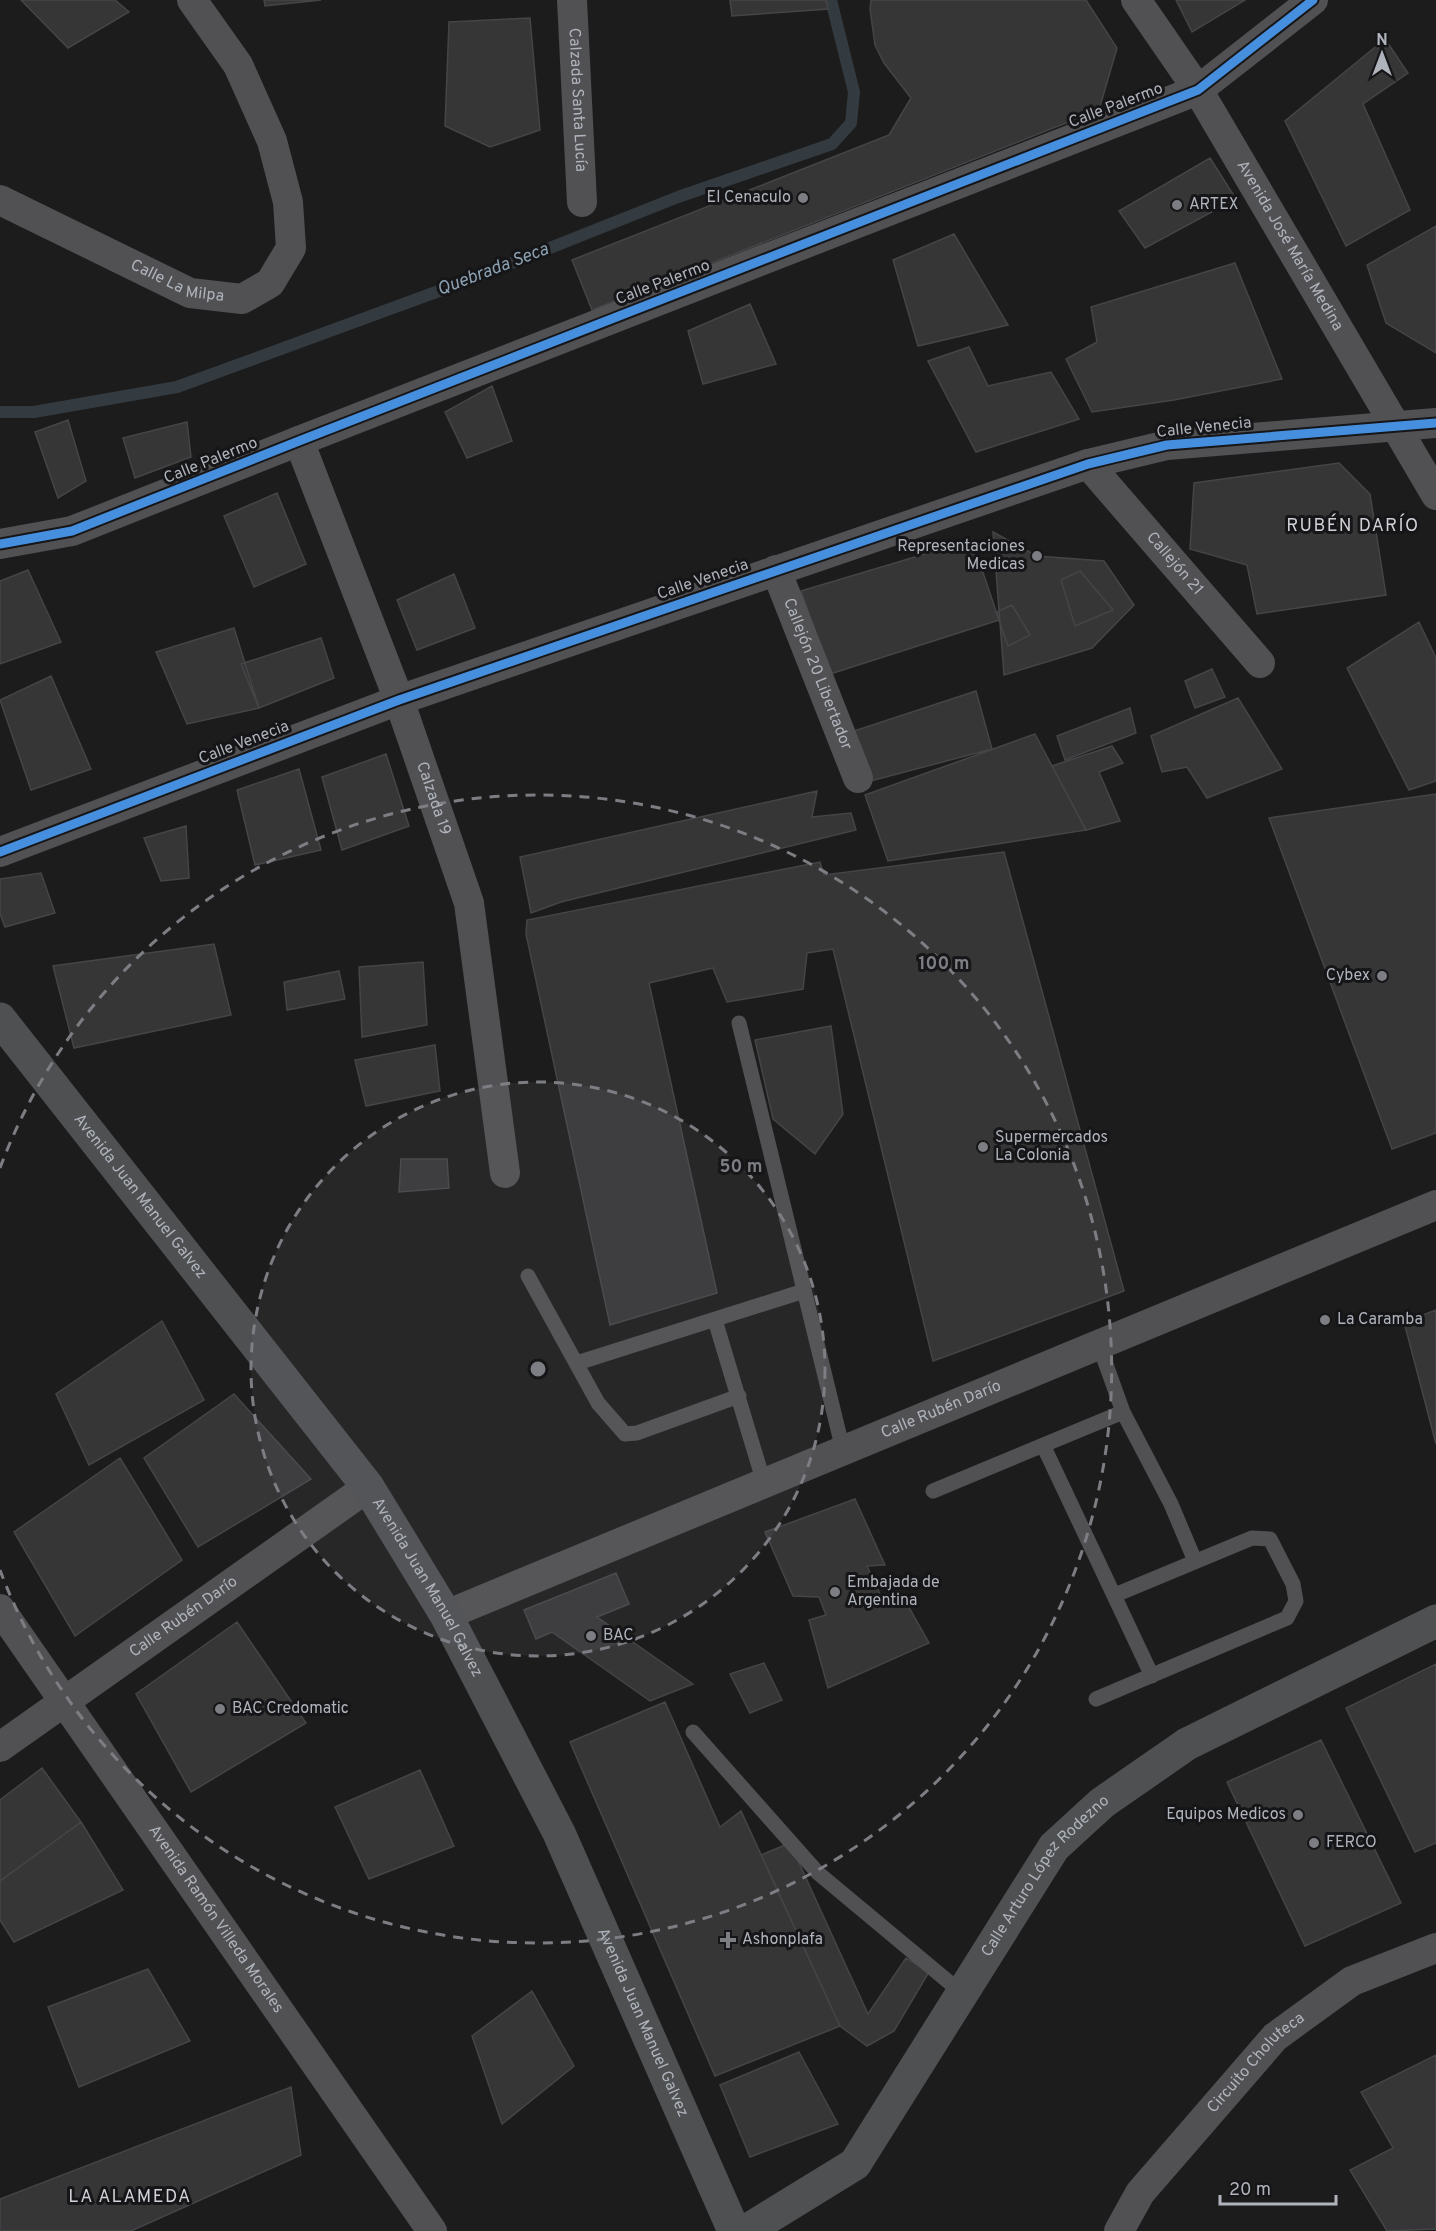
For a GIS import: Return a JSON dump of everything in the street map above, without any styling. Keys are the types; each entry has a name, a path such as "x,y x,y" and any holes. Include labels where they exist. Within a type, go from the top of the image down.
{"street":[{"name":"Calle La Milpa","path":"0,200 190,293 242,298 270,283 291,248 288,202 272,141 238,65 192,0"},
{"name":"Calzada Santa Lucía","path":"572,0 582,202"},
{"name":"Avenida José María Medina","path":"1136,0 1198,90 1436,495"},
{"name":"Calle Palermo","path":"0,544 72,531 1198,90 1313,0"},
{"name":"Calle Venecia","path":"0,852 399,700 1088,464 1167,445 1436,423"},
{"name":"Calzada 19","path":"299,441 399,700 469,903 505,1173"},
{"name":"Callejón 21","path":"1088,464 1260,663"},
{"name":"Callejón 20 Libertador","path":"776,570 858,778"},
{"name":"Avenida Juan Manuel Galvez","path":"0,1019 368,1487 446,1615 559,1833 734,2231"},
{"name":"Calle Rubén Darío","path":"446,1615 1436,1205"},
{"name":"Calle Rubén Darío","path":"0,1747 368,1487"},
{"name":"Avenida Ramón Villeda Morales","path":"0,1609 432,2231"},
{"name":"Calle Arturo López Rodezno","path":"746,2231 855,2164 1054,1846 1102,1803 1187,1744 1436,1621"},
{"name":"Circuito Choluteca","path":"1119,2231 1140,2193 1275,2037 1352,1981 1436,1948"}],"lane":[{"path":"739,1023 843,1450"},
{"path":"528,1276 598,1402 625,1434 637,1433 739,1396"},
{"path":"577,1363 804,1291"},
{"path":"715,1320 765,1483"},
{"path":"1099,1345 1123,1412 1171,1504 1195,1561"},
{"path":"933,1491 1123,1412"},
{"path":"1044,1445 1152,1676"},
{"path":"1096,1699 1287,1618 1296,1601 1293,1584 1270,1539 1252,1538 1115,1595"},
{"path":"693,1732 818,1873 962,1993"}],"building":[{"path":"21,0 115,0 129,12 68,48"},
{"path":"264,0 321,0 265,6"},
{"path":"730,0 826,0 828,9 732,16"},
{"name":"El Cenaculo","path":"871,0 1086,0 1117,48 1099,110 592,310 572,260 889,135 911,98 884,63 875,45"},
{"path":"1176,0 1245,0 1192,32"},
{"path":"530,18 540,130 490,147 445,126 449,22"},
{"path":"1385,39 1408,73 1363,104 1410,210 1346,246 1285,121"},
{"name":"ARTEX","path":"1210,158 1236,199 1145,248 1119,211"},
{"path":"1436,226 1436,353 1386,323 1367,265"},
{"path":"954,234 1008,325 918,346 893,260"},
{"path":"1235,263 1282,379 1174,400 1092,412 1066,359 1097,342 1091,307"},
{"path":"750,304 776,364 703,384 688,331"},
{"path":"969,347 988,386 1051,372 1079,419 976,452 928,361"},
{"path":"492,386 512,441 467,458 445,412"},
{"path":"68,420 86,481 58,498 35,432"},
{"path":"187,422 191,457 135,478 123,438"},
{"path":"1339,463 1370,494 1386,595 1257,614 1247,565 1190,549 1194,483"},
{"path":"277,493 306,564 254,587 224,516"},
{"path":"993,532 1037,556 1104,561 1134,605 1092,648 1004,675"},
{"path":"972,540 999,620 830,674 801,591"},
{"path":"28,570 61,642 0,664 0,581"},
{"path":"1080,571 1113,610 1075,626 1061,580"},
{"path":"454,574 475,628 417,650 397,600"},
{"path":"1012,605 1030,635 1008,646 996,612"},
{"path":"1419,622 1436,658 1436,781 1409,790 1347,668"},
{"path":"234,628 259,708 187,724 156,652"},
{"path":"321,638 334,678 259,708 241,664"},
{"path":"1212,669 1225,697 1195,708 1185,681"},
{"path":"51,676 91,769 31,790 0,700"},
{"path":"976,691 992,749 859,784 851,732"},
{"path":"1238,698 1282,769 1207,798 1187,767 1162,772 1151,736"},
{"path":"1130,708 1136,733 1065,760 1057,736"},
{"path":"1035,734 1086,830 888,861 865,795"},
{"path":"1112,746 1123,763 1099,772 1120,821 1086,830 1052,766"},
{"path":"386,754 409,826 342,850 322,777"},
{"path":"299,769 321,850 255,865 237,790"},
{"path":"817,791 812,817 851,813 856,830 561,902 531,913 520,857"},
{"name":"Cybex","path":"1436,794 1436,1133 1392,1149 1269,818"},
{"path":"186,826 189,878 161,881 144,838"},
{"name":"Supermercados La Colonia","path":"1004,852 1124,1291 933,1361 833,949 807,953 803,989 727,1002 713,968 649,983 717,1293 610,1325 526,934 527,920 820,862 824,875"},
{"path":"41,873 55,913 5,927 0,914 0,879"},
{"path":"214,944 231,1015 74,1048 53,966"},
{"path":"423,962 427,1025 362,1037 359,967"},
{"path":"339,971 345,999 287,1010 284,982"},
{"path":"831,1026 843,1114 815,1154 773,1119 755,1040"},
{"path":"435,1045 440,1091 366,1106 355,1060"},
{"path":"401,1159 447,1159 449,1188 399,1192"},
{"path":"1436,1310 1436,1444 1404,1322"},
{"path":"162,1321 204,1400 89,1465 56,1394"},
{"path":"234,1394 311,1479 198,1547 144,1458"},
{"path":"120,1458 182,1560 75,1636 14,1532"},
{"name":"Embajada de Argentina","path":"855,1499 885,1565 867,1566 881,1596 898,1588 929,1643 828,1688 809,1620 826,1615 819,1597 793,1596 765,1532"},
{"name":"BAC","path":"616,1573 629,1604 597,1617 693,1684 650,1701 552,1632 536,1639 524,1610"},
{"name":"BAC Credomatic","path":"237,1622 306,1723 191,1792 136,1694"},
{"path":"764,1663 782,1700 750,1713 730,1674"},
{"path":"1436,1664 1436,1843 1415,1852 1346,1708"},
{"name":"Ashonplafa","path":"665,1702 720,1827 741,1811 840,2026 715,2076 570,1742"},
{"name":"FERCO","path":"1321,1740 1401,1903 1305,1946 1227,1782"},
{"path":"42,1768 81,1822 0,1881 0,1800"},
{"path":"420,1770 454,1846 369,1879 335,1807"},
{"path":"81,1822 123,1890 14,1942 0,1920 0,1881"},
{"path":"790,1843 868,2014 906,1958 929,1972 894,2031 867,2046 840,2026 761,1855"},
{"path":"148,1969 190,2041 79,2087 48,2007"},
{"path":"532,1991 574,2066 502,2124 472,2036"},
{"path":"799,2052 838,2124 750,2157 720,2085"},
{"path":"1436,2055 1436,2229 1387,2231 1350,2170 1393,2148 1361,2092"},
{"path":"291,2087 301,2155 131,2231 0,2231 0,2199"}],"waterway":[{"name":"Quebrada Seca","path":"0,412 34,412 177,387 477,277 678,197 832,144 851,123 854,92 831,0"}],"cycle path":[{"path":"0,544 72,531 1198,90 1313,0"},
{"path":"0,852 399,700 1088,464 1167,445 1436,423"}],"place":[{"name":"El Cenaculo","path":"803,198"},
{"name":"ARTEX","path":"1177,205"},
{"name":"Representaciones Medicas","path":"1037,556"},
{"name":"Cybex","path":"1382,976"},
{"name":"Supermercados La Colonia","path":"983,1147"},
{"name":"La Caramba","path":"1325,1320"},
{"name":"Embajada de Argentina","path":"835,1592"},
{"name":"BAC","path":"591,1636"},
{"name":"BAC Credomatic","path":"220,1709"},
{"name":"Equipos Medicos","path":"1298,1815"},
{"name":"FERCO","path":"1314,1843"},
{"name":"Ashonplafa","path":"728,1940"}],"district":[{"name":"RUBÉN DARÍO","path":"1353,526"},
{"name":"LA ALAMEDA","path":"130,2197"}]}
